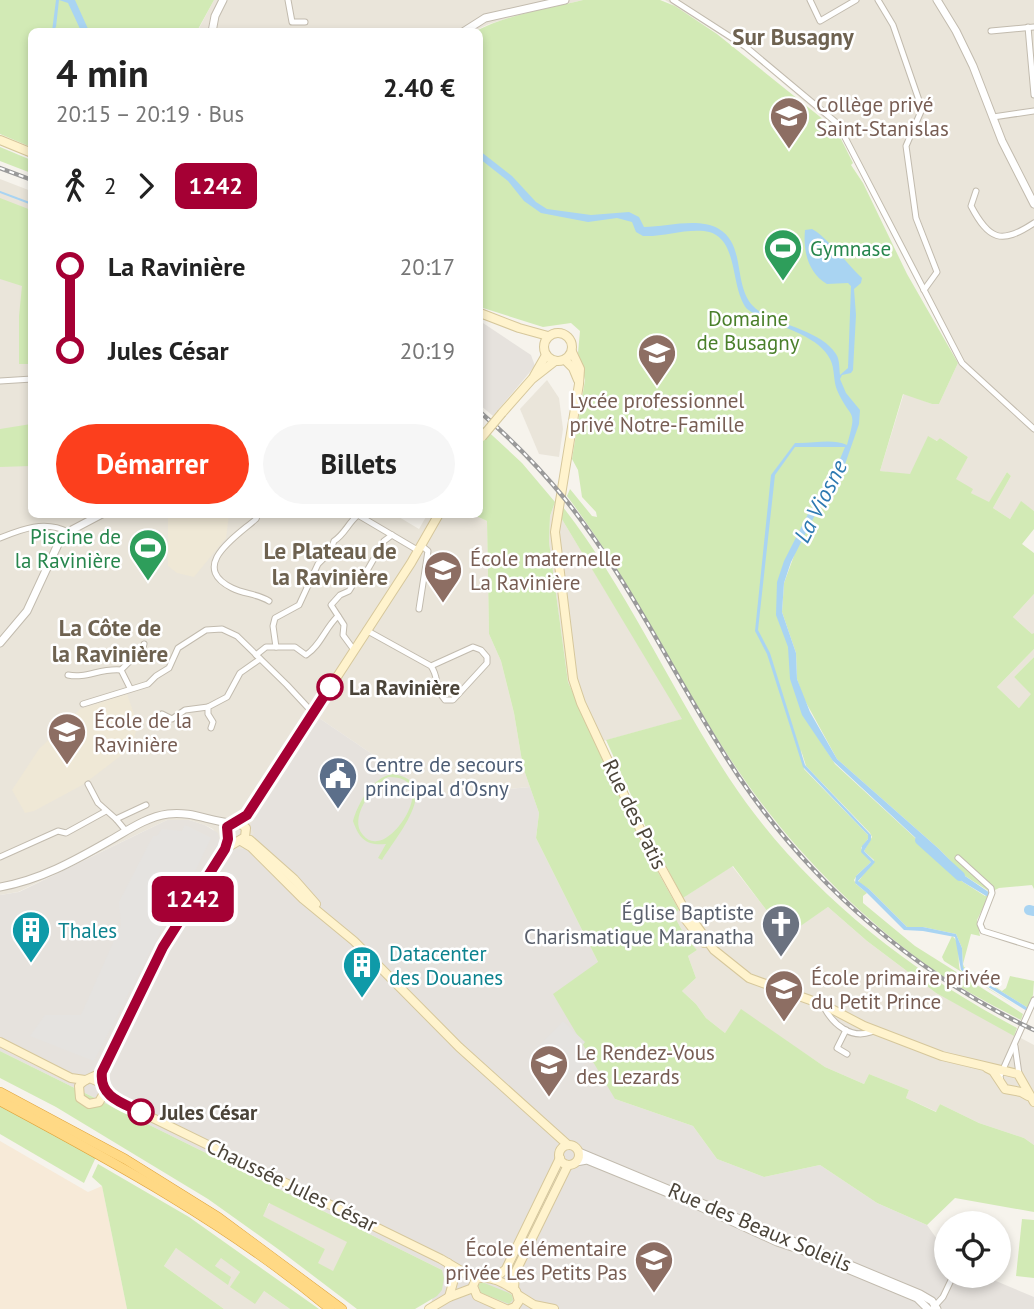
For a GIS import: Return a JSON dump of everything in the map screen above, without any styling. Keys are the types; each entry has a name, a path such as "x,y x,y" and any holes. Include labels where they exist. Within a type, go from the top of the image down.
{"highway":[{"path":"0,1092 125,1159 197,1204 248,1238 342,1309"},
{"path":"0,1101 175,1199 245,1246 330,1309"}],"main road":[{"path":"0,140 28,151"},
{"path":"483,314 548,336 561,333 567,336 580,369 579,384"},
{"path":"519,328 555,361"},
{"path":"532,379 545,351 548,336"},
{"path":"483,437 532,379 555,361 565,360 572,352"},
{"path":"565,360 577,373 579,384"},
{"name":"Rue des Patis","path":"579,384 555,536 573,679 640,829 683,907 714,950 749,978 828,1007 886,1035 942,1056 1016,1073 1021,1078"},
{"path":"101,1100 102,1072 163,947 437,518"},
{"path":"236,833 303,899 323,913 385,970 459,1047 579,1152 515,1273 518,1303 513,1309 476,1286"},
{"name":"Rue des Patis","path":"814,1003 841,1020 886,1035"},
{"path":"0,1042 71,1078 88,1079 102,1086"},
{"path":"984,1067 993,1072 1007,1090 1024,1093 1034,1101"},
{"path":"78,1089 88,1079 102,1072"},
{"path":"71,1078 85,1103 114,1099"},
{"path":"1021,1078 1034,1101"},
{"name":"Chaussée Jules César","path":"102,1086 114,1099 448,1263 468,1275 476,1286"},
{"path":"551,1130 559,1155 572,1163"},
{"path":"429,1309 449,1297 494,1279 506,1269 559,1155 568,1145"},
{"path":"448,1263 454,1282 449,1297"},
{"path":"494,1279 534,1305 554,1309"}],"street":[{"path":"211,28 223,0"},
{"path":"288,0 292,22 305,22"},
{"path":"469,28 485,18 565,0"},
{"path":"673,0 746,47 838,124 962,363 1034,429"},
{"path":"810,0 820,20 856,0"},
{"path":"878,0 893,24 922,109 906,146 916,218 937,272 924,290"},
{"path":"937,0 974,66 1002,141 1034,204"},
{"path":"991,32 1031,27 1034,95"},
{"path":"993,117 1034,111"},
{"path":"976,191 971,206 982,227 997,236 1015,236 1034,223"},
{"path":"0,381 28,380"},
{"path":"0,643 27,611 53,550 68,532 94,518"},
{"path":"255,518 224,545 216,556 215,569 218,576 232,588 269,601"},
{"path":"276,647 275,618 299,605 317,565 354,518"},
{"path":"363,518 392,536 428,551 419,610"},
{"path":"0,538 20,530 44,526 59,527 68,532"},
{"path":"354,650 343,635 344,625 331,605 340,595 349,591 357,578 368,569 384,541 392,536"},
{"path":"162,714 167,719 172,719 185,710 208,707 227,697 240,673 266,647 295,647 301,654 306,655 316,648 338,616"},
{"path":"83,704 148,684 169,668 178,649 206,630 222,629 237,636 313,713"},
{"path":"366,630 431,666 436,673 437,691 445,700 453,700 487,663 487,657 481,650 473,647 431,666"},
{"path":"121,670 144,644"},
{"path":"68,675 76,677 106,668 121,670"},
{"path":"121,670 131,688"},
{"path":"208,707 211,728"},
{"path":"88,784 98,803 126,831"},
{"path":"116,819 146,805"},
{"path":"0,857 58,831 66,833 106,811"},
{"path":"0,887 50,873 147,820 167,814 193,814 215,820 236,833"},
{"path":"958,858 991,888 981,920 983,931 1034,947"},
{"path":"1002,1085 1000,1078 1003,1070 1033,1005"},
{"path":"825,1009 836,1025 846,1030 857,1034 872,1032"},
{"path":"837,1048 846,1030"},
{"path":"829,1044 847,1054"},
{"path":"1014,1091 1021,1087 1015,1045"},
{"name":"Rue des Beaux Soleils","path":"579,1152 920,1294 930,1299 937,1308"},
{"name":"Rue des Beaux Soleils","path":"572,1163 587,1160 685,1200 777,1242 920,1300 927,1309"},
{"path":"927,1309 937,1308 947,1288"}],"shaded area":[{"path":"214,0 583,0 516,16 480,28 199,28"},
{"path":"665,0 1034,0 1034,511 1021,502 1010,519 993,508 1011,476 1007,472 989,503 971,493 972,489 955,479 968,457 940,438 938,441 928,437 910,475 880,471 904,393 939,404 958,363 839,131 744,50"},
{"name":"La Ravinière","path":"0,179 28,190 28,518 401,518 419,529 425,518 480,518 487,521 489,634 501,661 514,713 523,767 530,787 440,795 428,792 319,718 249,828 255,833 242,849 235,849 220,840 213,829 205,825 189,820 167,820 18,892 0,895"},
{"path":"483,323 531,355 535,366 493,416 483,408"},
{"path":"547,380 559,398 563,429 559,457 539,454 520,409"},
{"path":"555,502 560,516 683,719 596,743 568,682 549,542 550,516"},
{"path":"168,518 229,518 226,538 194,577 177,573 168,566"},
{"path":"1034,594 1034,633 1033,635 1013,617"},
{"path":"1034,649 1034,657 1014,677 1032,694 1019,708 997,687"},
{"name":"École de la Ravinière","path":"127,694 138,725 131,748 84,784 34,811 25,813 12,790 39,749 80,709"},
{"path":"319,718 428,792 440,795 530,787 539,813 536,838 598,962 615,1099 693,1126 717,1159 764,1177 820,1165 877,1203 927,1225 934,1235 934,1288 1011,1287 1034,1297 1034,1309 429,1309 442,1270 0,1051 0,895 19,892 167,820 189,820 205,825 218,833 220,840 235,849 242,849 254,833 249,827"},
{"path":"185,825 211,838 179,905 175,903 94,1061 30,1036 45,1015 81,1015 121,925 119,902 153,836 157,836 162,829 182,831"},
{"path":"732,866 786,935 828,907 867,941 936,993 1034,1045 1034,1145 1024,1138 979,1123 940,1104 937,1112 906,1098 909,1090 869,1074 864,1084 825,1067 741,1010 725,1033 706,1018 682,991 696,978 688,956 697,950 687,939 673,914 686,905 683,898"},
{"path":"563,1021 585,1042 582,1046 589,1052 590,1057 577,1074 573,1070 563,1079 534,1051"},
{"path":"0,1141 88,1192 102,1186 127,1309 0,1309"},
{"path":"270,1203 348,1242 333,1272 317,1263 325,1249 262,1216"},
{"path":"176,1248 215,1266 221,1257 240,1272 231,1287 264,1291 290,1309 224,1309 164,1266"}],"green space":[{"path":"0,0 214,0 199,28 28,28 28,146 0,134"},
{"name":"Domaine de Busagny","path":"583,0 660,0 675,6 717,34 837,131 853,163 851,165 863,183 907,274 958,363 939,404 903,394 880,471 910,474 928,436 937,441 940,438 968,457 956,479 973,489 971,493 989,502 1007,472 1011,476 993,508 1010,519 1021,501 1034,511 1034,529 1022,544 1034,553 1034,594 1013,617 1034,633 1034,649 997,687 1019,708 1031,694 1014,677 1034,657 1034,889 1032,885 999,888 991,892 977,920 980,936 971,934 963,964 1002,991 1006,988 1010,976 1034,981 1028,1008 963,968 962,948 956,934 923,927 907,927 869,889 858,882 874,860 864,851 872,837 806,766 801,750 804,769 868,835 861,848 871,862 854,880 867,893 863,896 863,903 915,946 1023,1014 1021,1020 948,980 925,964 843,895 794,843 749,787 729,757 611,559 567,496 570,489 592,516 597,517 596,512 582,497 578,470 572,459 585,380 578,353 580,331 571,323 543,327 483,308 483,28 514,16","holes":["795,553 784,583 782,612 796,653 797,679 803,697 837,759 939,849 965,876 990,892 985,896 963,882 835,764 819,739 793,679 790,645 779,606 786,564"]},
{"path":"0,147 28,159 28,172 0,161"},
{"path":"0,198 28,209 28,364 19,364 22,286 0,279"},
{"path":"28,424 28,466 0,467 0,429"},
{"path":"483,427 522,463 555,502 550,516 549,542 568,682 639,838 679,910 673,914 687,939 697,950 688,956 696,978 682,991 706,1018 725,1033 741,1009 825,1067 864,1084 869,1074 909,1090 906,1098 936,1112 940,1104 979,1123 1024,1138 1034,1145 1034,1212 955,1198 942,1211 934,1211 934,1218 927,1225 877,1203 820,1165 764,1177 717,1159 693,1126 615,1099 553,994 598,962 536,838 539,813 523,767 514,713 501,661 489,634 487,521 480,518 483,518"},
{"path":"563,507 629,606 729,778 788,854 857,921 934,979 1017,1028 1014,1036 936,993 867,941 828,907 786,936 733,866 683,898 648,832 606,740 682,719 560,516"},
{"path":"392,774 407,779 415,787 416,798 405,825 382,860 378,858 386,844 374,844 365,840 353,821 367,792 385,776","holes":["388,777 403,779 411,787 409,809 395,831 386,838 371,841 359,828 358,820 364,803"]},
{"path":"952,936 958,947 960,970 1024,1011 944,961 942,957"},
{"path":"0,1051 442,1270 442,1290 415,1309 357,1309 208,1199 56,1107 0,1078","holes":["269,1203 347,1242 333,1271 318,1263 325,1249 263,1216"]},
{"path":"0,1106 96,1157 84,1183 0,1134"},
{"path":"98,1164 189,1217 319,1309 290,1309 264,1291 255,1304 230,1287 240,1272 221,1258 215,1266 231,1277 228,1285 176,1248 164,1266 224,1309 127,1309 102,1186 92,1177"},
{"path":"1022,1219 1034,1220 1034,1278 1016,1276"},
{"path":"482,1282 509,1293 513,1300 509,1304 481,1293 478,1285"}],"water":[{"path":"56,0 59,0 56,27 52,28"},
{"path":"59,0 75,0 88,28 80,28 68,3"},
{"path":"483,153 547,209 591,215 629,212 639,217 644,227 692,223 711,225 719,229 733,245 743,287 753,306 829,345 839,361 840,375 848,368 851,286 848,283 827,284 815,274 806,253 805,230 812,229 817,232 862,278 861,283 854,289 856,315 853,370 842,375 840,379 846,393 860,410 859,424 842,473 816,513 791,562 784,583 782,612 796,653 797,679 810,712 837,759 939,849 965,876 990,893 988,897 963,882 833,761 802,715 790,679 788,647 776,615 777,582 784,561 809,512 833,476 845,447 795,447 775,475 758,630 770,653 805,765 871,835 864,851 875,862 858,881 907,927 923,927 956,934 962,948 963,968 1028,1008 1027,1011 961,970 955,937 904,930 855,883 856,876 871,862 861,852 868,835 803,767 767,654 755,631 771,475 795,443 828,442 847,445 852,419 837,390 830,359 815,342 747,309 741,299 729,252 715,235 696,231 643,236 636,232 632,222 617,218 588,222 541,213 524,201 508,181 483,161"}],"waterway":[{"path":"0,192 28,202"},
{"name":"La Viosne","path":"920,840 960,876"},
{"name":"La Viosne","path":"1029,910 1034,911"},
{"name":"La Viosne","path":"1028,911 1034,912"}],"railway":[{"path":"0,168 28,178"},
{"path":"483,415 545,476 590,532 739,777 799,854 834,890 908,954 991,1008 1034,1030"}],"bus line":[{"name":"1242","path":"141,1112 114,1099 104,1090 101,1083 102,1072 163,947 225,849 227,827 247,815 330,687"}],"place":[{"name":"Collège privé Saint-Stanislas","path":"789,150"},
{"name":"Gymnase","path":"783,282"},
{"name":"Lycée professionnel privé Notre-Famille","path":"657,387"},
{"name":"Piscine de la Ravinière","path":"148,582"},
{"name":"École maternelle La Ravinière","path":"443,604"},
{"name":"La Ravinière","path":"330,687"},
{"name":"École de la Ravinière","path":"67,766"},
{"name":"Centre de secours principal d'Osny","path":"338,810"},
{"name":"Église Baptiste Charismatique Maranatha","path":"781,958"},
{"name":"Thales","path":"31,964"},
{"name":"Datacenter des Douanes","path":"362,999"},
{"name":"École primaire privée du Petit Prince","path":"784,1023"},
{"name":"Le Rendez-Vous des Lezards","path":"549,1098"},
{"name":"Jules César","path":"141,1112"},
{"name":"École élémentaire privée Les Petits Pas","path":"654,1294"}],"district":[{"name":"Sur Busagny","path":"793,36"},
{"name":"Le Plateau de la Ravinière","path":"330,563"},
{"name":"La Côte de la Ravinière","path":"110,640"}]}
